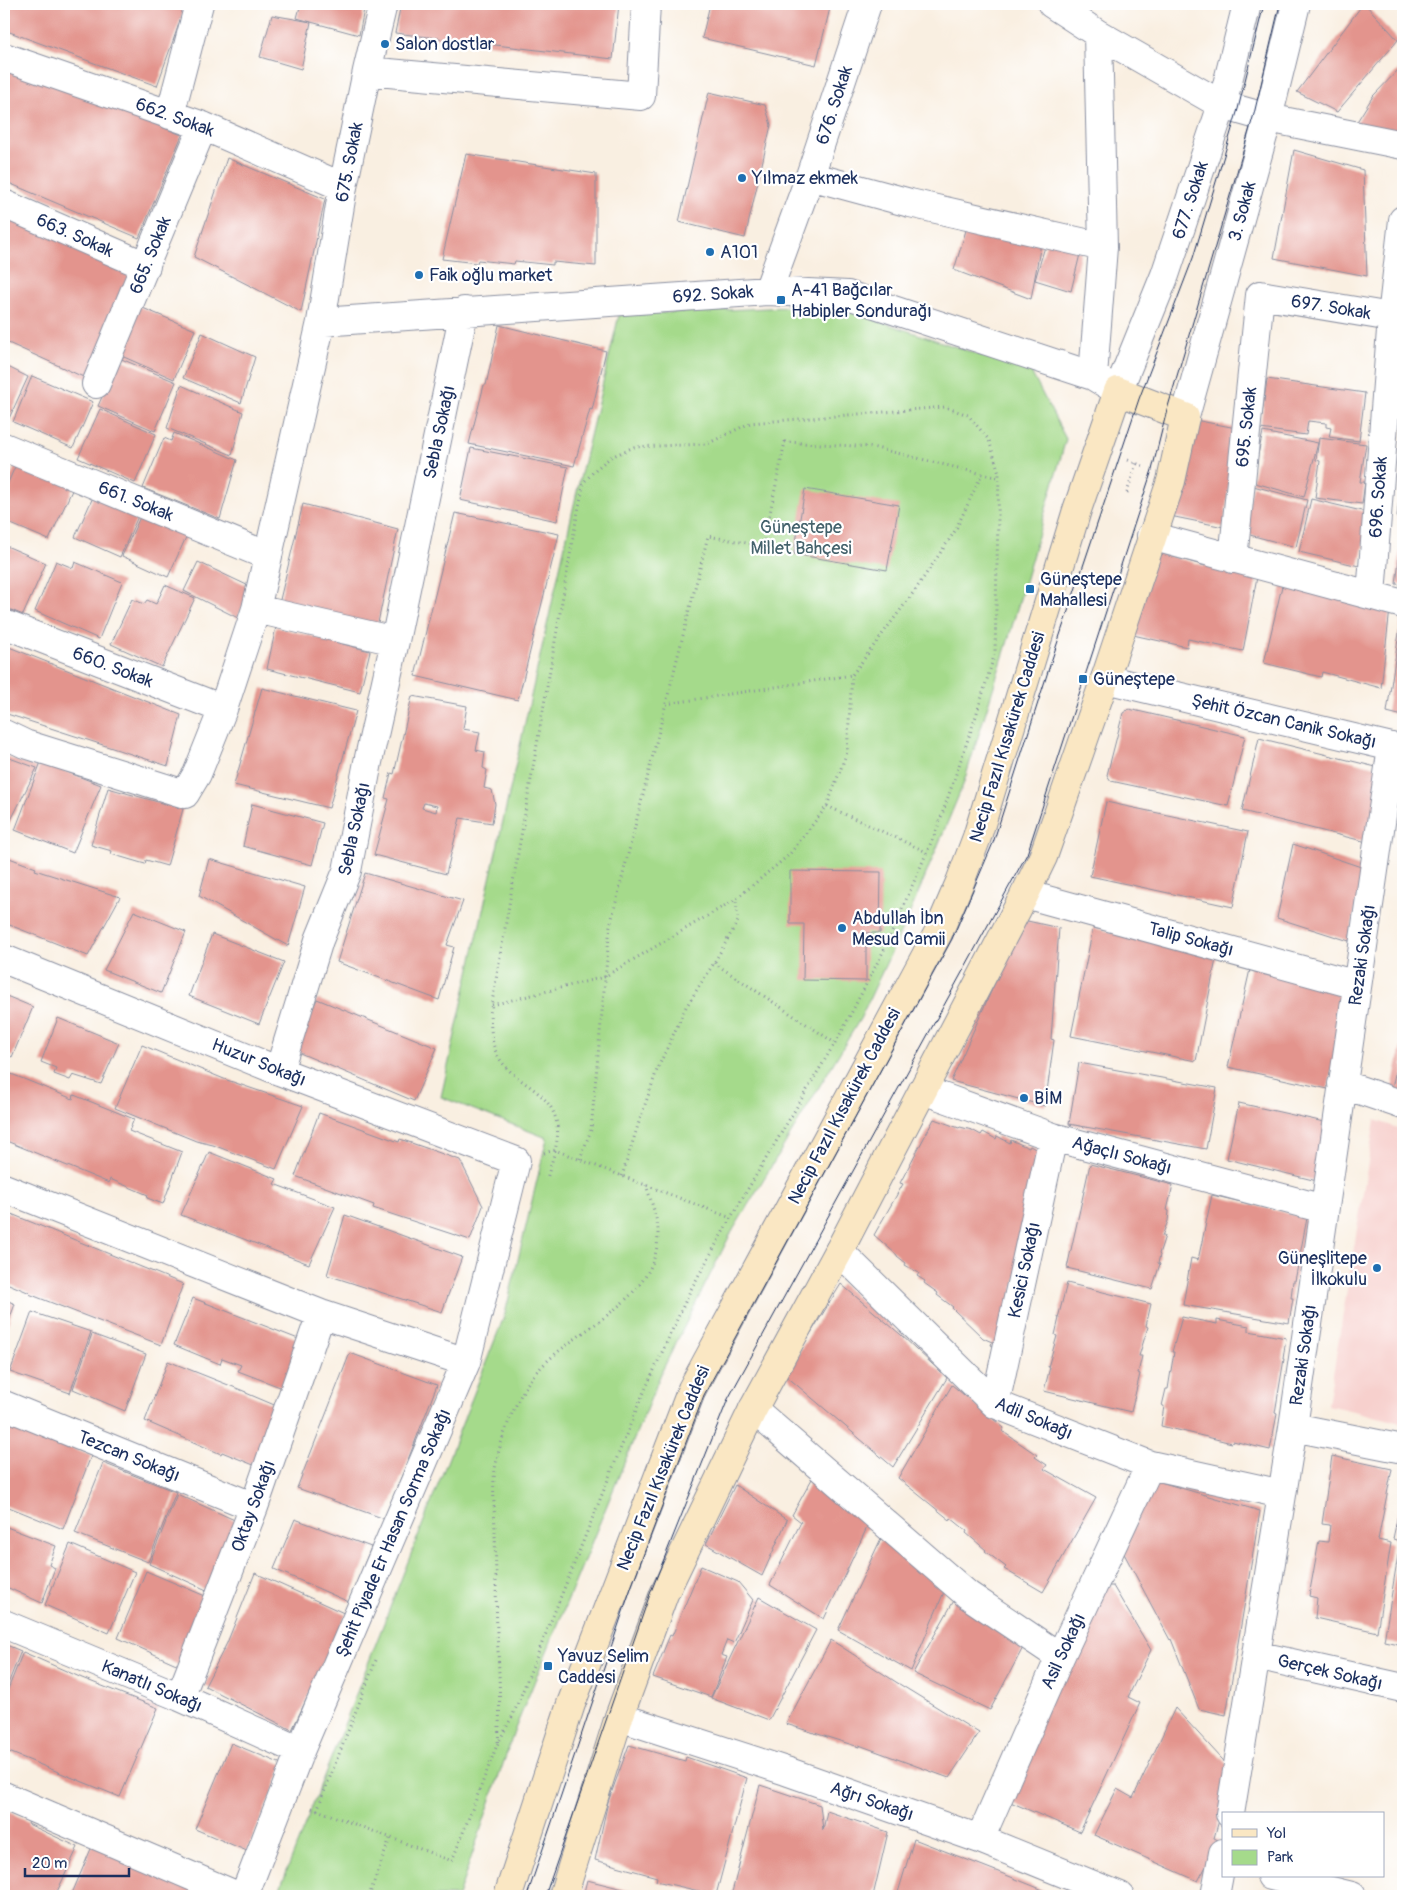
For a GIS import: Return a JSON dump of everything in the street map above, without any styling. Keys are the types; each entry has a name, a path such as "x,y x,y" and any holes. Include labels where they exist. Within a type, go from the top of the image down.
{"main road":[{"path":"563,1896 619,1717 664,1594 753,1409 839,1251 1025,894 1042,857 1105,679 1151,536 1171,481 1185,417 1118,391"},
{"name":"Necip Fazıl Kısakürek Caddesi","path":"508,1896 571,1704 692,1389 938,933 960,882 977,837 1077,510 1118,391"}],"street":[{"path":"170,115 199,4"},
{"name":"675. Sokak","path":"4,734 25,744 185,794 197,774 223,709 256,609 321,322 343,187 383,4"},
{"path":"367,71 641,96 646,4"},
{"name":"676. Sokak","path":"768,291 810,176 867,4"},
{"path":"1052,4 1098,34 1222,105 1268,118 1403,145"},
{"name":"677. Sokak","path":"1118,391 1165,275 1222,105 1247,4"},
{"name":"3. Sokak","path":"1185,417 1268,118 1296,4"},
{"path":"1093,376 1103,247 1098,34"},
{"name":"662. Sokak","path":"4,57 203,126 343,187"},
{"name":"665. Sokak","path":"96,384 203,126"},
{"path":"810,176 910,204 1103,247"},
{"name":"663. Sokak","path":"4,204 146,266"},
{"name":"696. Sokak","path":"1371,595 1397,318 1403,220"},
{"name":"692. Sokak","path":"321,322 768,291 848,295 1093,376 1118,391"},
{"name":"697. Sokak","path":"1260,295 1397,318"},
{"name":"695. Sokak","path":"1233,559 1260,295"},
{"name":"Sebla Sokağı","path":"279,1071 319,940 347,871 368,762 464,311"},
{"name":"661. Sokak","path":"4,447 268,556"},
{"path":"1151,536 1403,604"},
{"path":"256,609 395,641"},
{"name":"660. Sokak","path":"8,633 223,709"},
{"name":"Şehit Özcan Canik Sokağı","path":"1105,679 1398,749"},
{"name":"Rezaki Sokağı","path":"1230,1812 1293,1427 1357,985 1398,749"},
{"name":"Talip Sokağı","path":"1025,894 1357,985"},
{"name":"Huzur Sokağı","path":"4,959 279,1071 516,1161"},
{"path":"1342,1084 1403,1104"},
{"name":"Ağaçlı Sokağı","path":"923,1090 1053,1137 1324,1209"},
{"name":"Kesici Sokağı","path":"995,1404 1053,1137"},
{"name":"Şehit Piyade Er Hasan Sorma Sokağı","path":"244,1896 300,1751 466,1362 516,1161"},
{"path":"4,1188 321,1314 466,1362"},
{"name":"Adil Sokağı","path":"839,1251 995,1404 1150,1465 1282,1494"},
{"name":"Oktay Sokağı","path":"180,1697 254,1508 321,1314"},
{"name":"Tezcan Sokağı","path":"4,1404 254,1508"},
{"path":"753,1409 968,1595 1060,1657"},
{"path":"1293,1427 1403,1449"},
{"name":"Asil Sokağı","path":"980,1839 1060,1657 1150,1465"},
{"name":"Kanatlı Sokağı","path":"4,1624 180,1697 300,1751"},
{"name":"Gerçek Sokağı","path":"1256,1656 1403,1688"},
{"name":"Ağrı Sokağı","path":"619,1717 786,1771 980,1839 1120,1896"},
{"path":"4,1796 238,1896"},
{"path":"1214,1896 1222,1864"},
{"path":"1279,1878 1352,1896"}],"path":[{"path":"282,1797 452,1861 639,1402 690,1292 730,1218 835,1043 885,948 937,830 995,653 999,473 989,440 968,415 944,407 750,423 707,444 634,447 611,457 584,482 490,1014 493,1040 498,1056 514,1074 538,1092 552,1108 558,1126 555,1150 545,1188"},
{"path":"580,1160 591,1130 610,926 708,536 763,546 785,442 872,447 999,478"},
{"path":"1098,447 1152,470 1171,481"},
{"path":"1127,493 1136,463"},
{"path":"492,1005 604,976 736,899 788,855 827,806 847,752 852,675 916,589 955,532 982,474"},
{"path":"666,704 852,675"},
{"path":"827,806 927,852"},
{"path":"622,1176 657,1070 686,1008 738,920 736,899"},
{"path":"714,963 835,1043"},
{"path":"516,1161 555,1150 730,1218"},
{"path":"498,1745 500,1714 496,1603 495,1470 508,1422 522,1392 560,1349 612,1312 640,1285 654,1260 658,1231 646,1185"},
{"path":"317,1810 379,1652"},
{"path":"368,1896 390,1838"},
{"path":"328,1893 336,1896"}],"shaded area":[{"name":"Güneşlitepe İlkokulu","path":"1375,1120 1403,1130 1403,1423 1328,1405"}],"green space":[{"name":"Güneştepe Millet Bahçesi","path":"831,305 1031,372 1066,439 1007,644 963,785 912,908 860,1019 730,1235 662,1371 515,1729 458,1896 277,1896 505,1314 547,1138 441,1097 580,478 619,315"}],"building":[{"path":"4,4 186,4 157,86 4,30"},
{"path":"291,4 365,4 359,35 297,18 300,7"},
{"path":"401,4 619,4 613,59 395,33"},
{"path":"710,4 831,4 816,65 702,38"},
{"path":"1363,4 1398,40 1337,112 1297,92"},
{"path":"272,15 311,22 301,69 260,57"},
{"path":"4,65 182,135 139,238 4,181"},
{"path":"1403,65 1403,136 1353,128 1373,96"},
{"path":"709,92 765,105 771,125 745,238 679,222"},
{"path":"1294,150 1363,170 1367,276 1274,258"},
{"path":"466,154 596,174 596,266 553,262 553,265 515,261 514,264 478,260 477,263 442,259"},
{"path":"227,158 325,199 301,312 194,257"},
{"path":"4,213 137,274 90,380 4,341"},
{"path":"970,217 1042,238 1031,299 954,270"},
{"path":"1047,240 1082,246 1071,291 1035,280"},
{"path":"138,306 195,330 174,379 117,354"},
{"path":"499,325 606,351 592,410 590,409 574,466 469,444 484,385 486,385"},
{"path":"202,333 255,357 241,403 183,378"},
{"path":"119,358 176,382 155,431 98,406"},
{"path":"4,365 28,377 6,425 4,423"},
{"path":"32,376 93,402 73,448 13,422"},
{"path":"1267,379 1365,393 1359,441 1329,437 1331,428 1326,427 1326,423 1308,421 1306,435 1260,429"},
{"path":"181,385 243,412 232,455 167,428"},
{"path":"100,409 156,434 135,483 78,458"},
{"path":"1190,419 1236,428 1224,527 1170,516"},
{"path":"1263,432 1318,443 1304,497 1252,482"},
{"path":"174,433 237,460 220,519 143,488 164,438 171,441"},
{"path":"1319,438 1366,444 1360,482 1365,482 1362,504 1315,498 1320,461 1316,460"},
{"path":"471,448 568,467 557,521 460,500"},
{"path":"17,462 74,486 49,540 4,521 4,492"},
{"path":"1402,467 1403,518 1397,518"},
{"path":"1253,486 1307,500 1296,547 1242,533"},
{"path":"805,489 899,505 887,570 794,554"},
{"path":"94,495 139,514 120,557 75,537"},
{"path":"1311,499 1370,513 1359,566 1299,552"},
{"path":"303,504 398,529 376,632 278,608"},
{"path":"455,513 559,534 518,700 415,676"},
{"path":"141,515 187,535 168,577 122,556"},
{"path":"1403,535 1403,585 1396,584"},
{"path":"4,545 46,563 23,615 4,607"},
{"path":"1153,551 1205,566 1206,564 1257,577 1243,651 1188,639 1187,647 1133,635"},
{"path":"56,561 73,568 75,562 122,582 99,639 35,611"},
{"path":"198,562 251,587 238,618 184,591"},
{"path":"165,585 195,598 162,667 111,644 132,599 144,604 147,600 156,604"},
{"path":"1282,586 1390,609 1381,688 1322,672 1321,677 1264,663"},
{"path":"1403,613 1403,716 1387,712"},
{"path":"276,627 370,651 360,692 267,669"},
{"path":"9,647 181,715 168,766 4,713 4,658"},
{"path":"262,688 356,711 329,808 234,785"},
{"path":"412,696 467,706 463,729 480,732 476,750 485,752 483,768 487,770 484,788 492,790 495,804 492,823 460,818 446,874 374,855 389,799 385,798 391,773 394,774","holes":["424,803 437,806 436,812 422,808"]},
{"path":"1129,709 1245,736 1228,806 1111,781 1107,775 1123,713"},
{"path":"1259,738 1380,768 1375,844 1242,811"},
{"path":"4,756 37,768 6,830 4,829"},
{"path":"41,762 101,785 73,853 15,830"},
{"path":"108,788 183,809 167,866 146,860 145,864 111,854 112,851 91,845"},
{"path":"1106,802 1248,832 1233,907 1090,876"},
{"path":"252,804 323,823 312,865 243,846"},
{"path":"1293,844 1364,868 1349,941 1277,918"},
{"path":"4,856 36,868 35,870 120,897 88,956 7,924 6,926 4,925"},
{"path":"209,859 305,887 288,946 199,896"},
{"name":"Abdullah İbn Mesud Camii","path":"790,871 881,872 880,933 866,933 866,981 803,980 804,924 790,924"},
{"path":"365,873 463,901 447,945 454,947 439,1000 337,962"},
{"path":"134,911 186,932 161,993 104,970"},
{"path":"1023,920 1059,928 1051,1039 1054,1040 1045,1106 951,1081"},
{"path":"1093,928 1217,954 1196,1061 1071,1036"},
{"path":"212,934 284,962 259,1024 189,996"},
{"path":"1251,965 1351,987 1328,1089 1228,1067"},
{"path":"4,995 33,1007 12,1057 4,1053"},
{"path":"317,999 437,1048 414,1101 295,1051"},
{"path":"58,1018 119,1043 101,1084 73,1075 70,1080 54,1074 56,1068 41,1062"},
{"path":"1403,1042 1403,1100 1390,1097"},
{"path":"142,1045 224,1079 303,1106 276,1169 213,1145 196,1141 115,1108"},
{"path":"1079,1063 1217,1088 1206,1149 1069,1124"},
{"path":"4,1071 73,1099 74,1095 134,1119 129,1131 182,1152 163,1204 147,1198 148,1195 110,1179 109,1183 4,1140"},
{"path":"1239,1103 1329,1123 1317,1181 1227,1159"},
{"path":"319,1113 399,1142 400,1139 460,1160 483,1206 470,1240 373,1208 374,1205 295,1176"},
{"path":"934,1119 959,1128 972,1130 981,1135 983,1132 996,1139 997,1136 1010,1143 1011,1140 1029,1148 1030,1146 1046,1155 999,1349 991,1345 992,1342 983,1338 953,1307 917,1276 919,1273 905,1265 906,1263 874,1235 903,1184 900,1183"},
{"path":"209,1152 277,1179 274,1184 335,1207 309,1264 181,1215"},
{"path":"1090,1164 1173,1185 1167,1210 1169,1211 1168,1221 1162,1236 1165,1236 1159,1254 1158,1263 1160,1264 1152,1289 1067,1268"},
{"path":"1212,1195 1307,1218 1295,1281 1293,1281 1291,1298 1293,1298 1289,1323 1183,1305 1191,1258 1198,1260"},
{"path":"4,1211 183,1284 161,1345 29,1294 4,1282"},
{"path":"345,1215 462,1257 442,1312 327,1275"},
{"path":"1067,1283 1151,1304 1146,1326 1148,1327 1139,1356 1142,1356 1138,1373 1140,1374 1131,1412 1044,1391 1050,1367 1048,1367 1057,1336 1055,1335 1058,1318"},
{"path":"841,1284 900,1334 947,1378 893,1467 785,1375"},
{"path":"193,1298 306,1342 288,1390 238,1371 241,1365 222,1358 220,1364 174,1345"},
{"path":"4,1299 15,1304 4,1334"},
{"path":"32,1312 91,1332 70,1393 10,1372"},
{"path":"1182,1317 1217,1324 1217,1320 1249,1326 1249,1331 1286,1338 1275,1413 1277,1414 1270,1450 1161,1426 1164,1406 1162,1406 1166,1389 1168,1389 1174,1352 1172,1352"},
{"path":"92,1334 146,1354 125,1411 73,1389"},
{"path":"350,1353 437,1385 385,1519 297,1488"},
{"path":"168,1361 279,1407 256,1466 222,1452 221,1454 145,1421"},
{"path":"952,1385 1004,1428 1002,1431 1037,1455 1035,1457 1047,1465 1044,1469 1096,1498 1043,1592 1004,1569 1006,1567 985,1551 966,1533 967,1531 951,1518 950,1520 898,1478"},
{"path":"4,1420 91,1456 63,1529 4,1505"},
{"path":"1332,1456 1392,1469 1378,1540 1391,1543 1377,1632 1315,1618 1317,1598 1309,1596 1319,1541 1328,1542 1330,1525 1322,1524"},
{"path":"103,1463 176,1492 148,1562 75,1533"},
{"path":"818,1468 871,1519 824,1619 770,1585 801,1522 792,1515"},
{"path":"1150,1479 1260,1511 1226,1715 1199,1709 1171,1639 1120,1546"},
{"path":"735,1485 787,1520 762,1576 706,1544"},
{"path":"177,1494 239,1522 211,1592 149,1564"},
{"path":"1403,1494 1403,1542 1393,1539"},
{"path":"295,1519 371,1547 349,1602 274,1569"},
{"path":"4,1526 56,1546 49,1565 55,1568 42,1603 4,1586"},
{"path":"885,1530 946,1587 911,1671 838,1630"},
{"path":"70,1544 135,1572 109,1633 45,1605"},
{"path":"1398,1555 1403,1556 1403,1645 1384,1641"},
{"path":"701,1566 738,1582 753,1600 734,1643 727,1640 721,1655 727,1657 711,1697 653,1677"},
{"path":"146,1571 210,1598 183,1667 118,1638"},
{"path":"255,1573 346,1614 292,1730 205,1686 227,1643"},
{"path":"1101,1586 1113,1586 1151,1650 1128,1697 1140,1703 1080,1832 1001,1798"},
{"path":"759,1597 816,1630 769,1720 711,1698"},
{"path":"956,1597 1027,1640 990,1710 913,1673"},
{"path":"831,1640 979,1733 949,1778 859,1745 859,1747 786,1724"},
{"path":"4,1644 21,1651 4,1694"},
{"path":"23,1652 158,1708 120,1797 4,1750 4,1699"},
{"path":"1175,1708 1233,1771 1214,1838 1220,1841 1198,1881 1094,1835 1117,1789 1133,1798"},
{"path":"231,1743 284,1765 247,1851 195,1829"},
{"path":"629,1745 685,1761 686,1757 747,1778 716,1895 656,1881 657,1877 595,1860 608,1802"},
{"path":"760,1785 820,1805 823,1830 827,1811 888,1832 873,1896 731,1896"},
{"path":"4,1810 29,1821 28,1824 78,1847 55,1896 4,1896"},
{"path":"914,1839 1006,1875 1058,1896 897,1896"},
{"path":"93,1844 214,1896 71,1896"},
{"path":"587,1880 635,1892 635,1890 657,1896 583,1896"}],"tram line":[{"path":"527,1896 632,1585 704,1395 952,939 993,843 1139,399 1193,258 1238,109 1264,4"},
{"path":"545,1896 650,1594 728,1399 1027,854 1152,470 1167,410 1254,114 1280,4"}],"place":[{"name":"Salon dostlar","path":"385,44"},
{"name":"Yılmaz ekmek","path":"742,178"},
{"name":"A101","path":"710,252"},
{"name":"Faik oğlu market","path":"419,275"},
{"name":"A-41 Bağcılar Habipler Sondurağı","path":"781,300"},
{"name":"Güneştepe Mahallesi","path":"1030,589"},
{"name":"Güneştepe","path":"1083,679"},
{"name":"Abdullah İbn Mesud Camii","path":"842,928"},
{"name":"BİM","path":"1024,1098"},
{"name":"Güneşlitepe İlkokulu","path":"1377,1268"},
{"name":"Yavuz Selim Caddesi","path":"548,1666"}]}
